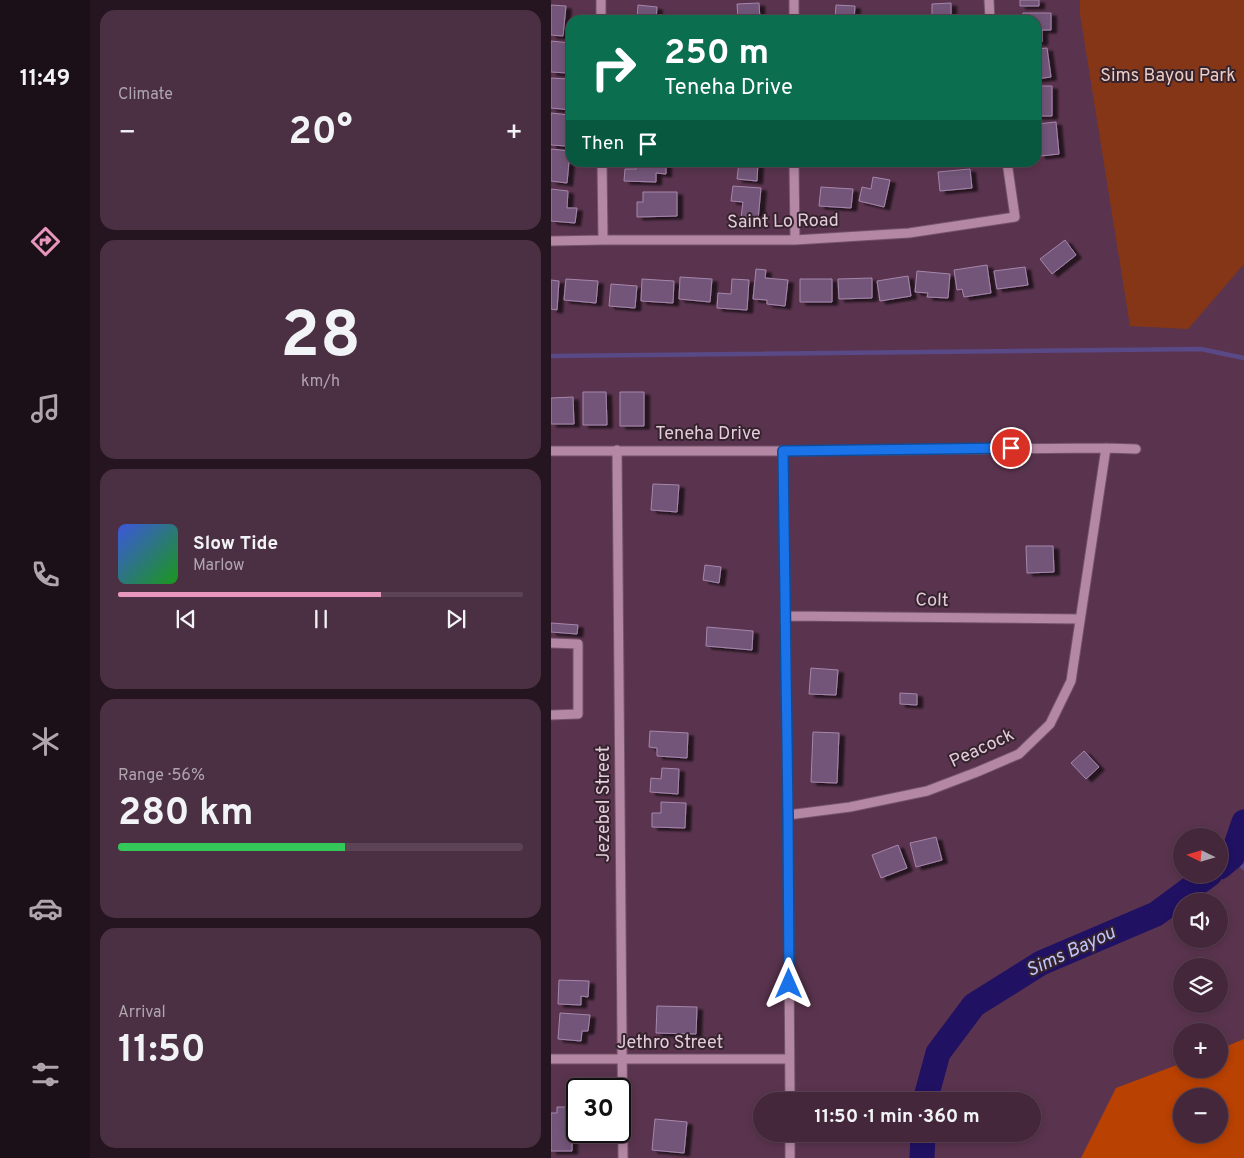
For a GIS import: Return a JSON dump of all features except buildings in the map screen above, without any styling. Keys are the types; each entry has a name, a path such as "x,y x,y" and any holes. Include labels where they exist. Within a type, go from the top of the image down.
{"street":[{"path":"601,0 601,15"},
{"path":"794,0 794,15"},
{"path":"989,0 990,15"},
{"path":"602,167 603,240"},
{"path":"794,167 795,240"},
{"name":"Saint Lo Road","path":"551,241 795,240 909,233 1015,217 1008,167"},
{"name":"Peacock","path":"788,815 850,807 927,791 1019,754 1050,724 1071,681 1105,448"},
{"name":"Teneha Drive","path":"551,451 1136,449"},
{"name":"Jezebel Street","path":"617,450 623,1158"},
{"path":"783,451 790,1092"},
{"name":"Colt","path":"785,616 1080,619"},
{"path":"551,643 578,644 578,714 551,715"},
{"name":"Jethro Street","path":"551,1059 789,1059"},
{"path":"790,1142 790,1158"}],"green space":[{"name":"Sims Bayou Park","path":"1080,0 1244,0 1244,264 1188,329 1130,326 1080,14"}],"shaded area":[{"path":"1244,1039 1244,1158 1081,1158 1116,1088 1173,1066 1173,1078 1228,1078 1228,1046"}],"waterway":[{"path":"551,356 1201,349 1244,358"},
{"name":"Sims Bayou","path":"1229,860 1232,857 1244,822"},
{"path":"1232,857 1244,868"},
{"name":"Sims Bayou","path":"927,1092 938,1053 974,1005 1041,963 1156,914 1198,883"},
{"name":"Sims Bayou","path":"922,1158 923,1142"}],"route":[{"path":"789,984 783,451 1011,448"}]}
